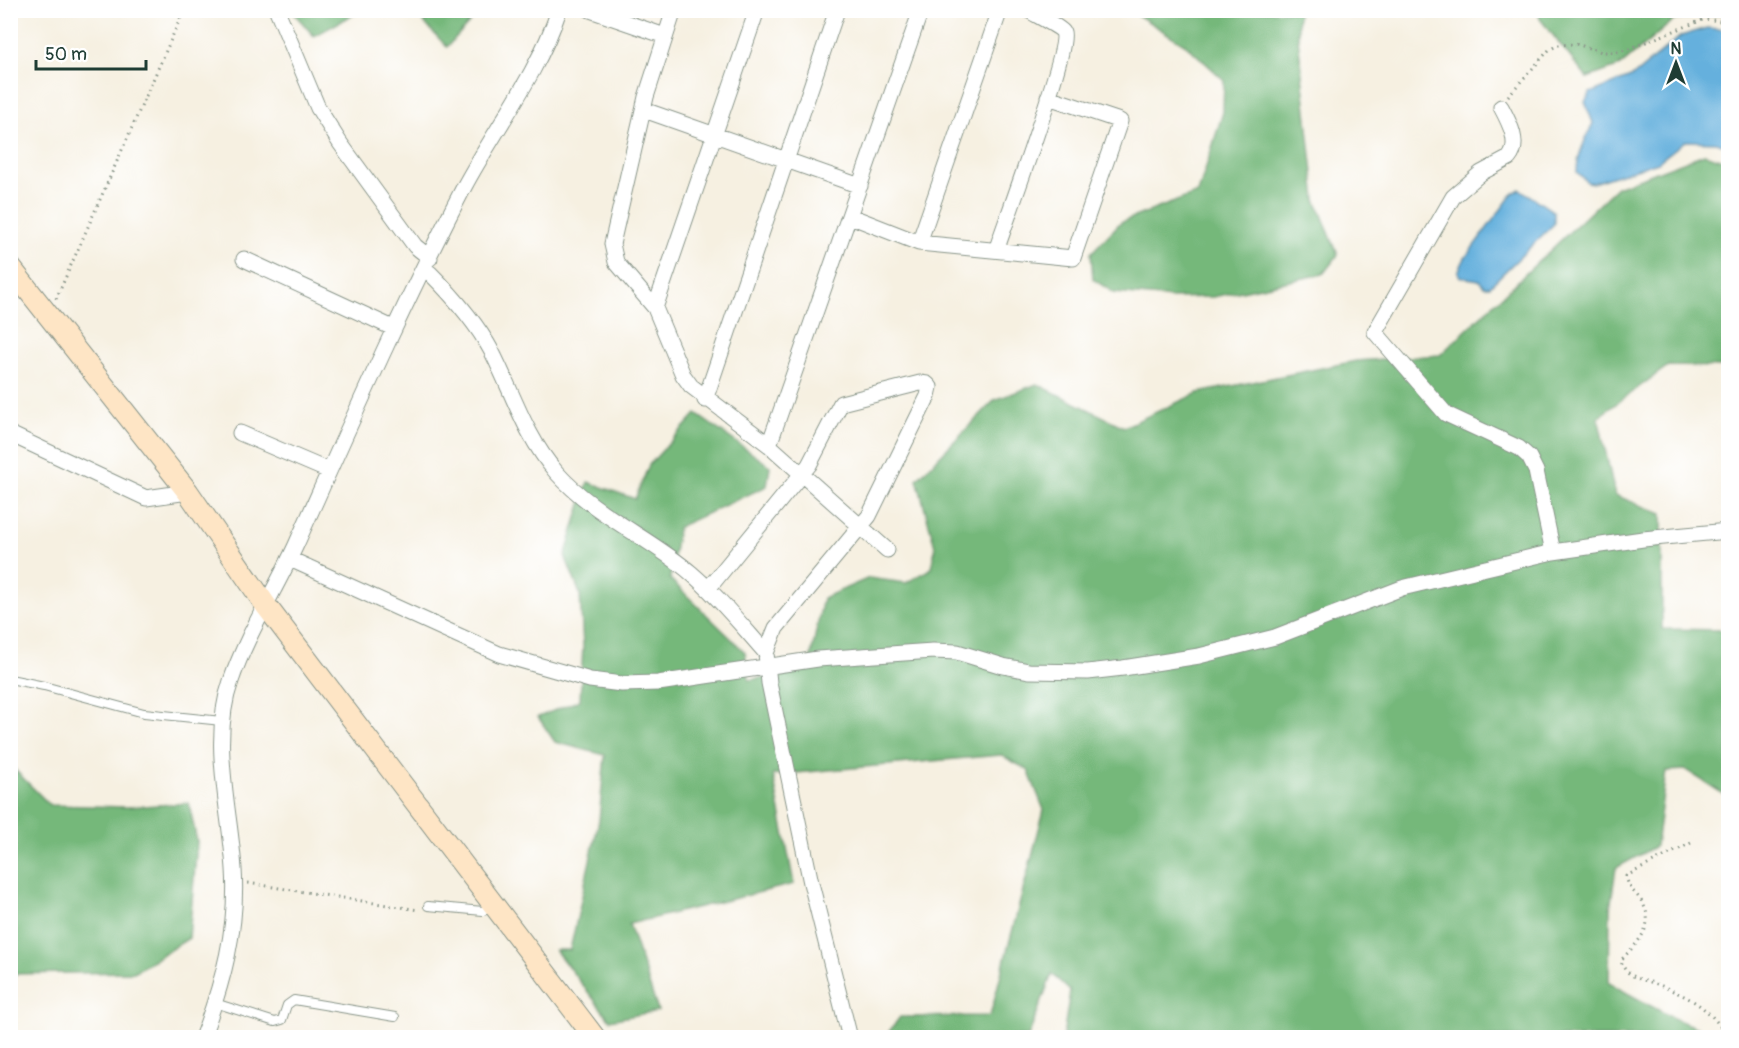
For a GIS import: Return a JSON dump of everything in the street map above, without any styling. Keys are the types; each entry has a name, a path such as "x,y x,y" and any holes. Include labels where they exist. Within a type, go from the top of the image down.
{"street":[{"path":"277,10 318,108 334,134 415,246 430,273 460,304 481,334 491,351 528,434 559,475 627,531 676,562 708,589 766,660 811,883 850,1038"},
{"path":"202,1038 215,1003 233,928 234,881 226,799 222,721 225,699 242,652 290,559 393,328 464,187 543,50 559,10"},
{"path":"590,10 665,36"},
{"path":"674,10 644,110 612,244 612,254 621,270 655,308 682,375 705,400 769,445 802,472 887,550"},
{"path":"655,308 757,10"},
{"path":"705,400 837,10"},
{"path":"769,445 921,10"},
{"path":"919,243 1000,10"},
{"path":"997,248 1048,97 1063,33 1028,10"},
{"path":"850,216 919,243 997,248 1073,258 1120,121 1048,97"},
{"path":"1501,107 1514,139 1514,153 1509,159 1466,184 1453,197 1375,332 1446,414 1519,448 1529,457 1536,471 1553,552"},
{"path":"644,110 860,186"},
{"path":"244,259 393,328"},
{"path":"10,267 188,492 267,607 595,1038"},
{"path":"708,589 808,465 842,403 920,383 930,387 928,396 869,516 776,628 766,660"},
{"path":"240,432 329,471"},
{"path":"10,434 146,498 188,492"},
{"path":"290,559 499,654 590,680 622,684 658,683 766,660 933,651 957,652 1029,671 1088,672 1123,668 1199,656 1275,637 1402,588 1553,552 1642,539 1728,531"}],"lane":[{"path":"10,679 144,713 222,721"},
{"path":"428,906 483,911 496,906"},
{"path":"215,1003 279,1022 286,1005 294,1000 395,1017"}],"path":[{"path":"49,315 184,10"},
{"path":"1501,107 1550,50 1558,45 1576,44 1602,52 1620,52 1705,19 1728,22"},
{"path":"1690,843 1626,876 1629,889 1643,904 1647,924 1642,938 1621,960 1622,968 1634,977 1660,984 1696,1003 1711,1014 1728,1037"},
{"path":"234,881 418,910 428,906"}],"green space":[{"path":"1728,10 1728,13 1674,20 1620,66 1587,78 1540,19 1538,11"},
{"path":"292,11 360,11 314,36"},
{"path":"413,11 480,11 447,47"},
{"path":"1131,11 1298,11 1298,38 1316,200 1338,255 1323,274 1213,297 1173,298 1114,293 1093,279 1091,253 1121,222 1198,193 1223,112 1224,80 1186,45"},
{"path":"1704,154 1728,161 1728,367 1668,366 1598,417 1615,495 1662,514 1662,629 1728,630 1728,797 1686,770 1666,771 1656,846 1616,868 1610,909 1609,983 1673,1018 1700,1029 1706,1037 1063,1037 1070,991 1052,974 1028,1037 885,1037 900,1017 990,1016 1044,810 1028,770 1001,755 773,775 794,884 629,924 658,1011 610,1020 555,950 570,950 599,820 605,755 555,742 538,717 580,700 583,646 580,594 565,556 588,482 635,499 649,465 696,414 770,466 767,486 678,527 670,579 745,652 749,680 808,670 823,598 869,578 906,583 932,568 935,547 917,479 995,400 1037,384 1124,427 1198,393 1356,361 1440,355 1617,187"},
{"path":"10,765 50,805 127,807 189,803 197,842 189,938 134,972 11,974"}],"water":[{"path":"1707,28 1728,30 1728,146 1716,142 1685,141 1658,162 1593,183 1587,182 1577,172 1577,165 1593,123 1585,102 1590,93 1633,76 1681,36"},
{"path":"1520,189 1554,212 1554,224 1490,286 1484,286 1479,280 1460,277 1458,272 1465,258 1513,193"}]}
